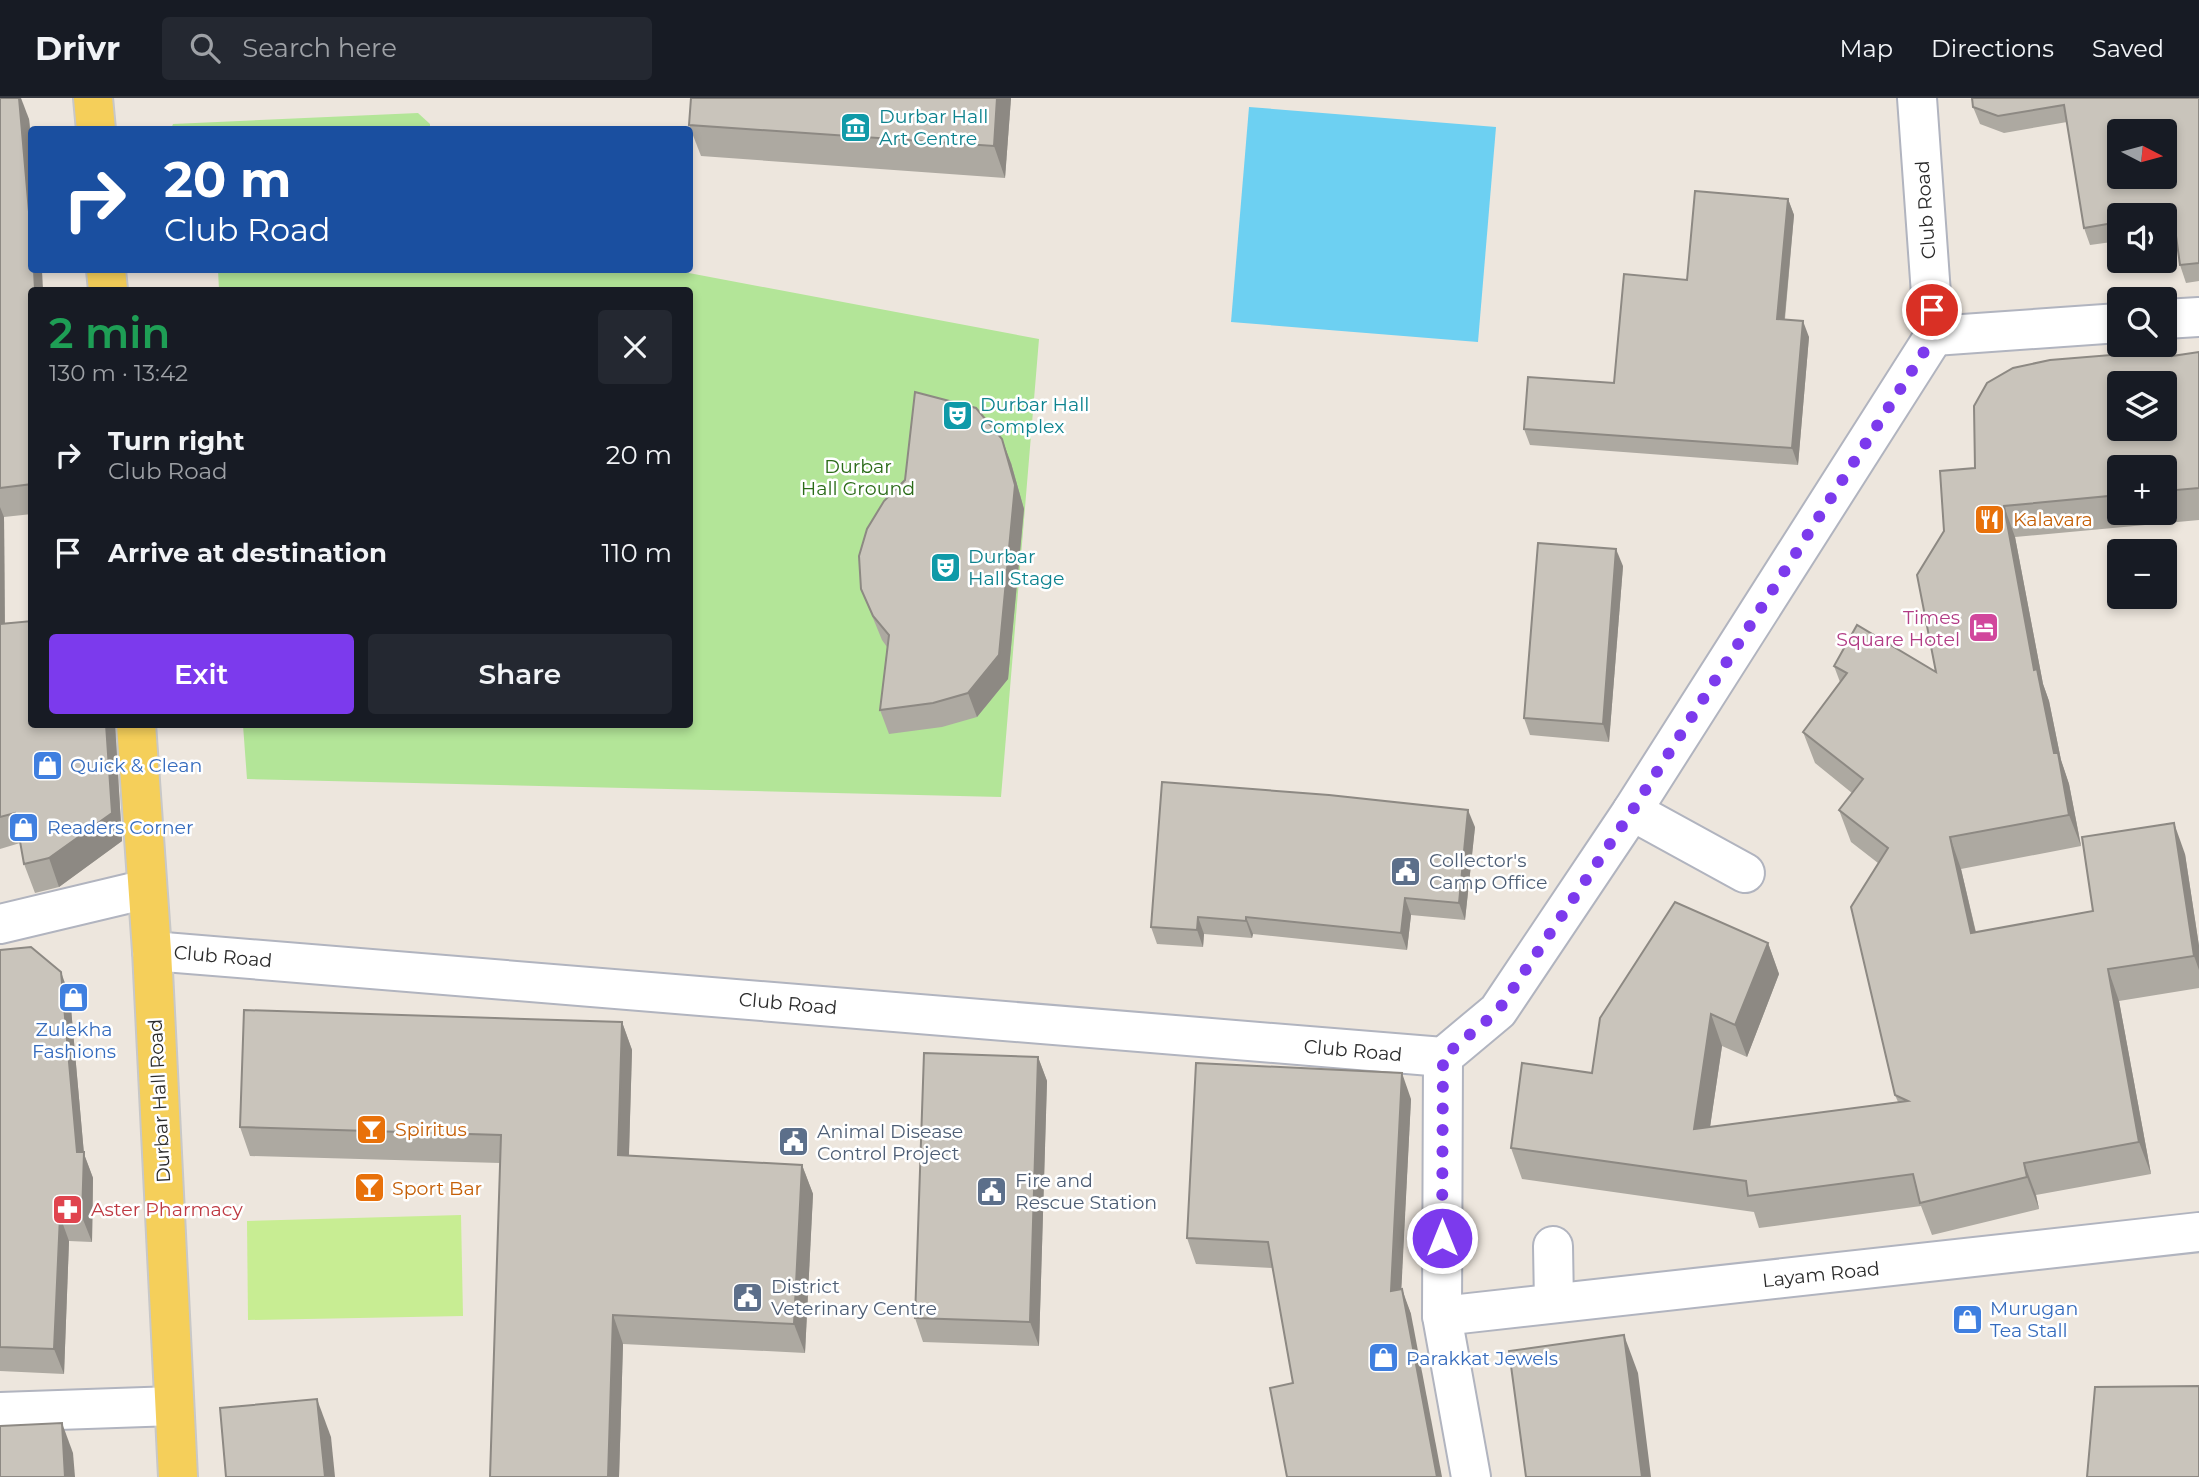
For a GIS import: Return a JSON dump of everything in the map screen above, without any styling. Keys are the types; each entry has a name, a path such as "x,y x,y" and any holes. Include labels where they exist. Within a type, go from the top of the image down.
{"main road":[{"path":"93,98 96,126"},
{"name":"Durbar Hall Road","path":"136,728 152,951 178,1477"}],"street":[{"name":"Club Road","path":"1917,98 1934,336"},
{"path":"2177,318 2199,317"},
{"path":"1471,1477 1442,1316 1443,1057 1498,1011 1632,811 1934,336 2107,324"},
{"path":"1632,811 1745,873"},
{"path":"0,924 146,889"},
{"name":"Club Road","path":"152,951 1443,1057"},
{"name":"Layam Road","path":"1442,1316 2199,1232"},
{"path":"1553,1246 1553,1303"},
{"path":"0,1412 174,1406"}],"green space":[{"path":"418,113 430,126 172,126"},
{"name":"Durbar Hall Ground","path":"218,273 689,273 1039,339 1001,797 247,779 243,728 693,728 693,287 219,287"},
{"path":"461,1215 463,1316 248,1320 247,1221"}],"water":[{"path":"1249,107 1496,127 1478,342 1231,322"}],"building":[{"path":"0,98 19,98 28,200 28,273 34,273 35,287 28,287 28,484 0,488"},
{"path":"691,98 997,98 994,146 689,125"},
{"path":"1972,98 2199,98 2199,263 2180,265 2177,203 2107,203 2107,224 2084,228 2064,105 1998,116 1973,107"},
{"path":"1695,191 1788,199 1777,319 1803,321 1792,448 1524,429 1528,377 1614,383 1624,274 1687,280"},
{"path":"2199,352 2199,488 2177,490 2177,455 2107,455 2107,496 2004,506 2034,670 2037,669 2054,753 2058,753 2069,815 1950,837 1971,933 2093,911 2082,837 2174,823 2194,956 2108,969 2139,1142 2024,1163 2027,1177 1920,1203 1913,1174 1748,1196 1746,1181 1511,1148 1522,1063 1592,1073 1600,1018 1675,902 1768,943 1735,1025 1711,1014 1694,1129 1908,1101 1895,1095 1851,907 1888,848 1839,810 1863,779 1803,732 1847,673 1834,666 1857,625 1936,672 1917,575 1944,531 1940,471 1975,468 1974,406 1987,383 2013,368 2050,360 2107,355 2177,357"},
{"name":"Durbar Hall Stage","path":"915,392 976,408 1002,439 1015,485 999,655 968,693 933,703 880,710 889,635 873,616 861,589 859,556 867,529 884,501 905,480"},
{"path":"1538,543 1616,549 1603,724 1524,718"},
{"path":"28,621 28,728 106,728 112,813 49,858 24,864 15,813 0,817 0,624"},
{"path":"1162,782 1329,795 1468,810 1459,903 1405,898 1401,933 1246,917 1246,921 1198,917 1197,930 1151,927"},
{"path":"31,947 61,972 77,1152 84,1152 82,1217 60,1216 54,1349 0,1347 0,950"},
{"path":"244,1010 622,1022 618,1155 802,1165 794,1324 613,1315 608,1477 490,1477 501,1135 240,1127"},
{"path":"924,1053 1038,1057 1030,1322 915,1318"},
{"path":"1196,1063 1402,1073 1391,1291 1402,1289 1437,1477 1287,1477 1270,1388 1293,1383 1268,1242 1187,1238"},
{"path":"1624,1335 1642,1477 1526,1477 1509,1351"},
{"path":"2199,1386 2199,1477 2087,1477 2095,1387"},
{"path":"317,1399 325,1477 226,1477 220,1408"},
{"path":"62,1423 65,1477 0,1477 0,1426"}],"place":[{"name":"Durbar Hall Art Centre","path":"856,127"},
{"name":"Durbar Hall Complex","path":"957,415"},
{"name":"Kalavara","path":"1990,519"},
{"name":"Durbar Hall Stage","path":"945,567"},
{"name":"Times Square Hotel","path":"1983,628"},
{"name":"Quick & Clean","path":"47,765"},
{"name":"Readers Corner","path":"24,827"},
{"name":"Collector's Camp Office","path":"1406,871"},
{"name":"Zulekha Fashions","path":"74,998"},
{"name":"Spiritus","path":"372,1129"},
{"name":"Animal Disease Control Project","path":"794,1142"},
{"name":"Sport Bar","path":"369,1188"},
{"name":"Fire and Rescue Station","path":"992,1191"},
{"name":"Aster Pharmacy","path":"68,1209"},
{"name":"District Veterinary Centre","path":"748,1297"},
{"name":"Murugan Tea Stall","path":"1967,1319"},
{"name":"Parakkat Jewels","path":"1383,1358"}],"route":[{"path":"1442,1238 1443,1057 1498,1011 1632,811 1934,336 1932,310"}]}
